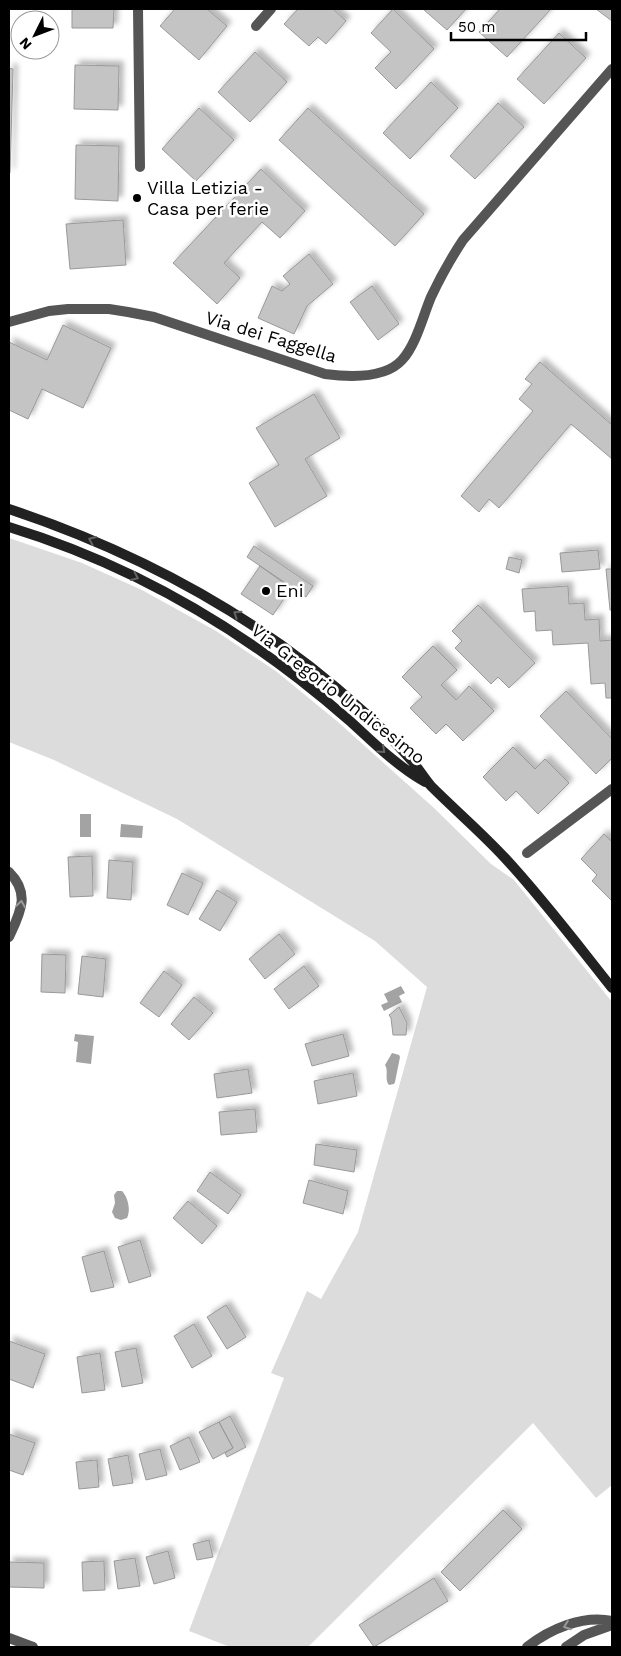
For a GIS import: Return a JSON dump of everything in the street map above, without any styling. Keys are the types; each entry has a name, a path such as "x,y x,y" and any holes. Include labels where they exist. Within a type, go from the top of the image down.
{"street":[{"path":"138,9 140,167"},
{"path":"256,26 271,9"},
{"name":"Via dei Faggella","path":"9,322 48,311 109,309 154,317 325,374 338,376 375,374 392,368 403,360 409,350 432,295 464,240 612,69"},
{"name":"Via Gregorio Undicesimo","path":"9,509 121,552 202,593 230,610 316,672 341,692 392,740 430,784 476,828 519,874 612,988"},
{"name":"Via Gregorio Undicesimo","path":"9,527 55,543 122,571 161,590 216,621 299,679 331,704 392,760 430,784"},
{"path":"527,854 612,789"},
{"path":"9,872 19,885 22,900 19,914 9,937"},
{"path":"527,1647 551,1632 577,1622 597,1619 612,1623"},
{"path":"566,1647 593,1631 612,1623"},
{"path":"9,1638 33,1647"}],"shaded area":[{"path":"9,538 82,563 142,590 216,631 277,672 338,722 434,808 491,864 514,880 612,1002 612,1485 596,1498 533,1423 308,1647 230,1647 189,1631 284,1378 271,1373 307,1291 321,1299 358,1232 427,987 375,941 177,819 54,760 9,742"},
{"path":"80,814 91,814 91,837 80,837"},
{"path":"121,824 143,826 142,838 120,837"},
{"path":"401,986 405,993 399,996 402,1002 384,1011 381,1005 388,1002 384,994"},
{"path":"75,1034 94,1036 91,1064 76,1062 78,1042 74,1041"},
{"path":"392,1053 400,1057 395,1082 389,1085 385,1065"},
{"path":"117,1191 122,1191 126,1197 129,1211 127,1218 121,1220 115,1218 112,1212 115,1203 114,1195"}],"building":[{"path":"72,9 114,9 113,28 72,28"},
{"path":"175,9 207,9 227,26 199,60 160,26"},
{"path":"298,9 333,9 346,21 326,44 318,37 309,46 284,24"},
{"path":"393,9 434,49 396,89 375,68 391,52 371,33"},
{"path":"423,9 466,9 447,30"},
{"path":"500,9 551,9 507,57 479,32"},
{"path":"596,9 612,9 612,21"},
{"path":"559,33 586,58 544,104 517,79"},
{"path":"255,52 287,82 250,122 218,92"},
{"path":"75,65 119,66 118,110 74,109"},
{"path":"9,68 13,69 10,173 9,173"},
{"path":"431,82 458,108 410,159 383,133"},
{"path":"498,103 524,127 475,179 450,156"},
{"path":"199,108 234,140 196,181 162,149"},
{"path":"308,108 424,214 395,246 279,140"},
{"path":"76,145 119,146 118,201 75,199"},
{"path":"261,169 305,211 280,238 262,222 224,263 240,278 217,304 173,263"},
{"path":"123,220 126,265 70,269 66,224"},
{"path":"309,254 333,284 307,306 294,334 258,318 272,286 282,291 290,284 283,276"},
{"path":"372,286 399,324 378,340 350,302"},
{"path":"63,325 111,348 83,408 42,389 28,419 9,410 9,342 47,360"},
{"path":"540,362 612,425 612,459 571,424 499,508 489,499 479,512 461,496 533,411 519,399 532,384 525,379"},
{"path":"314,394 340,438 305,459 327,496 275,527 249,483 279,465 256,428"},
{"path":"254,546 313,586 306,597 247,557"},
{"path":"598,550 600,569 562,572 560,553"},
{"path":"509,557 522,560 519,573 506,569"},
{"name":"Eni","path":"260,566 291,588 273,615 241,594"},
{"path":"606,569 612,569 612,610 610,610"},
{"path":"568,586 569,604 584,603 585,620 599,619 600,641 612,640 612,698 606,698 605,683 591,684 588,643 553,645 552,630 536,631 535,611 524,612 522,589"},
{"path":"478,605 535,663 509,688 498,677 491,684 455,648 462,641 452,631"},
{"path":"433,646 457,670 441,685 456,700 469,686 494,711 463,741 446,724 436,734 410,708 422,697 402,677"},
{"path":"566,691 612,739 612,758 596,774 540,716"},
{"path":"513,747 535,769 545,759 569,783 538,814 516,791 506,801 483,777"},
{"path":"604,834 612,842 612,901 592,881 597,875 581,859"},
{"path":"92,856 93,896 70,897 68,857"},
{"path":"109,860 133,862 131,900 107,898"},
{"path":"182,873 203,883 188,915 167,905"},
{"path":"217,890 237,902 220,931 199,919"},
{"path":"279,934 295,954 265,979 249,959"},
{"path":"42,954 66,955 65,993 41,992"},
{"path":"82,956 106,959 103,997 78,994"},
{"path":"304,966 319,986 289,1009 274,989"},
{"path":"164,971 182,985 159,1017 140,1003"},
{"path":"194,997 213,1013 189,1040 171,1024"},
{"path":"399,1007 407,1023 406,1035 393,1035 389,1015"},
{"path":"343,1034 349,1056 312,1066 305,1044"},
{"path":"248,1069 252,1093 217,1098 214,1074"},
{"path":"353,1073 357,1096 318,1104 314,1081"},
{"path":"255,1109 257,1132 221,1135 219,1112"},
{"path":"316,1144 357,1150 354,1172 314,1165"},
{"path":"210,1172 241,1195 228,1214 197,1191"},
{"path":"309,1180 348,1191 343,1214 303,1203"},
{"path":"188,1201 217,1226 202,1244 173,1218"},
{"path":"140,1240 151,1276 129,1283 118,1247"},
{"path":"104,1251 114,1287 91,1292 82,1257"},
{"path":"226,1305 246,1337 227,1349 207,1317"},
{"path":"194,1324 212,1356 192,1368 174,1336"},
{"path":"9,1341 45,1354 33,1388 9,1379"},
{"path":"136,1348 143,1383 122,1387 115,1352"},
{"path":"100,1353 105,1390 82,1393 77,1357"},
{"path":"230,1416 246,1447 227,1457 225,1453 233,1448 219,1422"},
{"path":"219,1422 233,1448 213,1459 199,1432"},
{"path":"9,1434 35,1443 23,1475 9,1470"},
{"path":"189,1437 200,1462 180,1470 170,1446"},
{"path":"160,1449 167,1475 146,1480 139,1454"},
{"path":"128,1455 133,1483 113,1486 108,1459"},
{"path":"97,1460 99,1487 79,1489 76,1462"},
{"path":"503,1510 522,1529 460,1591 441,1572"},
{"path":"209,1540 213,1557 197,1560 193,1544"},
{"path":"168,1551 175,1578 154,1584 146,1557"},
{"path":"135,1558 140,1586 118,1589 114,1561"},
{"path":"104,1561 105,1590 83,1591 82,1562"},
{"path":"9,1562 44,1563 44,1588 9,1587"},
{"path":"434,1578 448,1601 374,1647 359,1625"}],"place":[{"name":"Villa Letizia - Casa per ferie","path":"137,198"},
{"name":"Eni","path":"266,591"}]}
